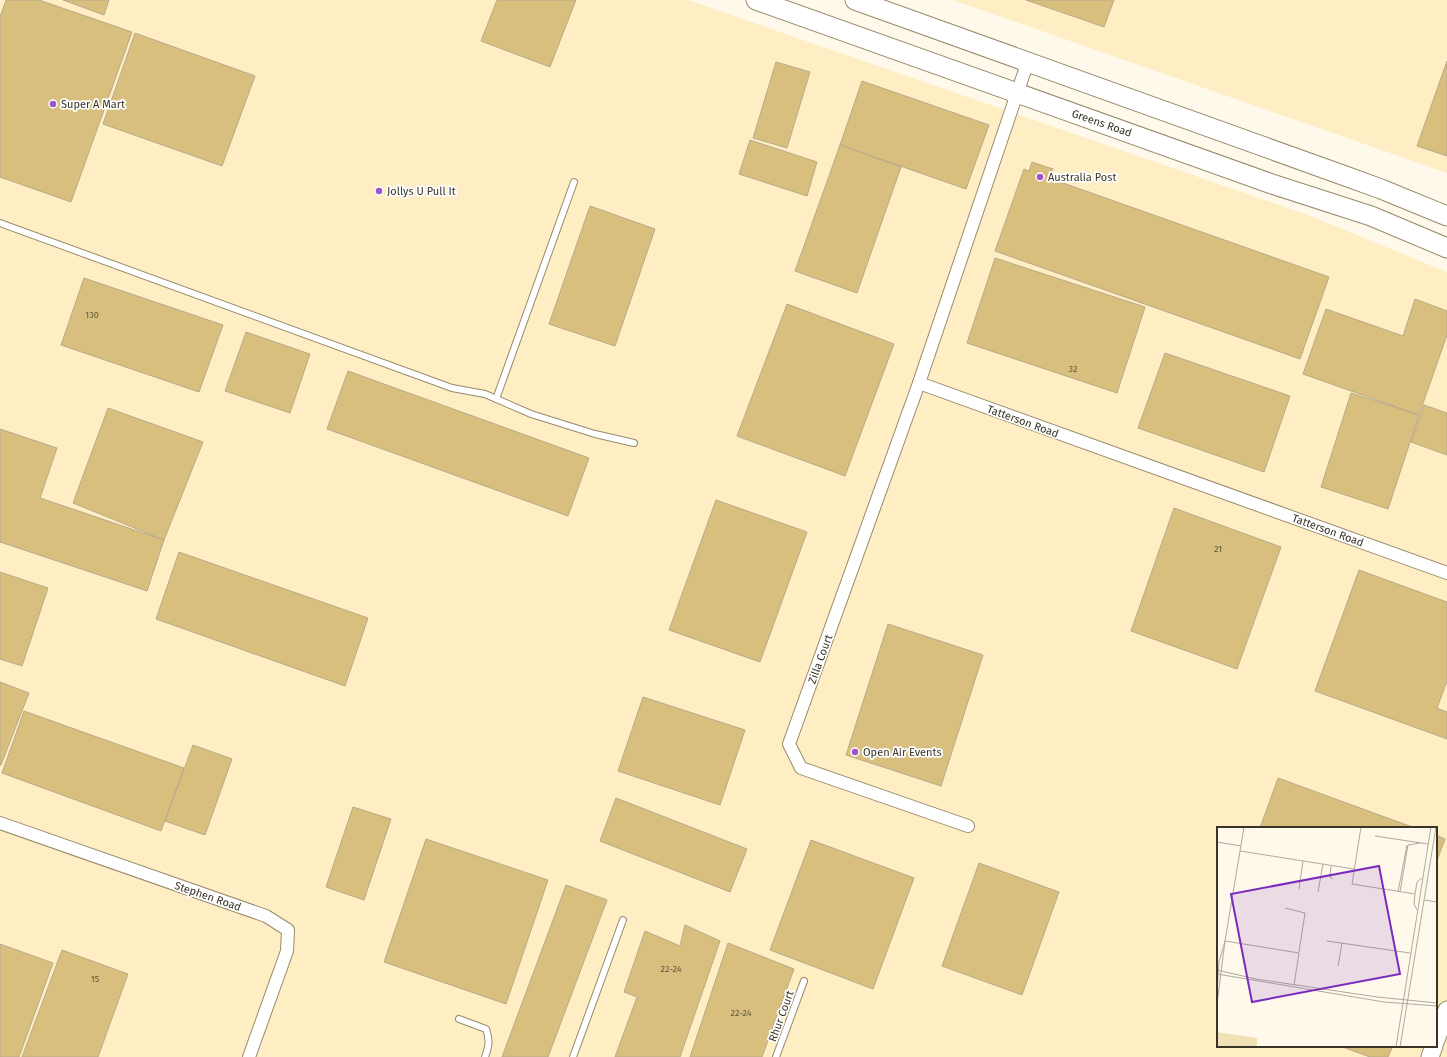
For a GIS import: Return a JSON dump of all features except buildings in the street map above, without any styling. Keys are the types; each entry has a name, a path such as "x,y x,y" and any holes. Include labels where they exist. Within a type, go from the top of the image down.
{"main road":[{"name":"Greens Road","path":"756,0 1272,184 1371,216 1447,248"},
{"path":"855,0 1348,176 1447,216"},
{"path":"1339,205 1348,176"},
{"path":"1437,1037 1447,1010"},
{"path":"1430,1057 1434,1047"}],"street":[{"path":"919,383 1028,61"},
{"name":"Tatterson Road","path":"919,383 1447,573"},
{"name":"Zilla Court","path":"919,383 789,744 801,768 968,826"},
{"name":"Stephen Road","path":"0,823 266,916 288,930 287,951 249,1057"}],"lane":[{"path":"496,399 574,182"},
{"path":"0,223 452,388 485,394 532,414 595,434 634,443"},
{"path":"573,1057 623,920"},
{"name":"Rhur Court","path":"776,1057 804,981"},
{"path":"459,1019 486,1029 489,1038 489,1045 485,1057"}],"shaded area":[{"path":"0,0 688,0 1308,215 1447,272 1447,1057 0,1057"},
{"path":"953,0 1447,0 1447,173"}],"place":[{"name":"Super A Mart","path":"53,104"},
{"name":"Australia Post","path":"1040,177"},
{"name":"Jollys U Pull It","path":"379,191"},
{"name":"Open Air Events","path":"855,752"}]}
